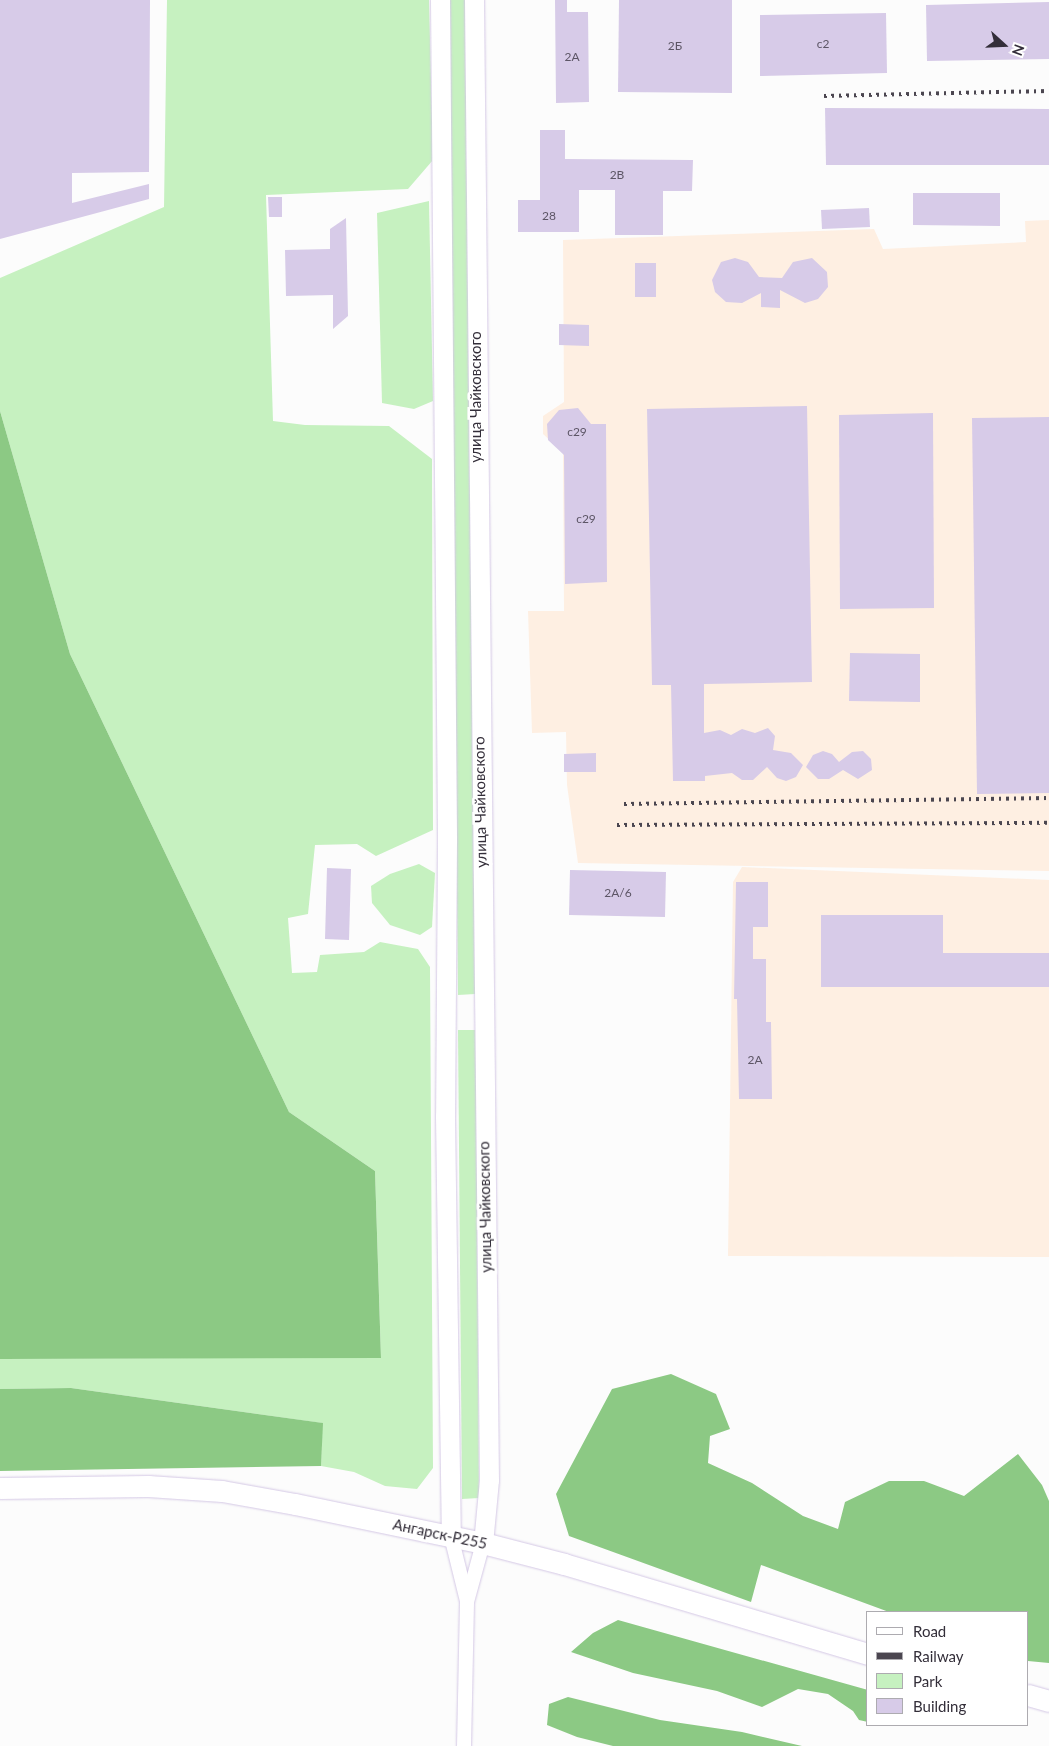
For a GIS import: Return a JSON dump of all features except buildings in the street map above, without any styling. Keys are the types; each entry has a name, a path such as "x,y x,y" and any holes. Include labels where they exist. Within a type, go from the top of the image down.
{"main road":[{"name":"улица Чайковского","path":"440,0 447,840 445,1116 451,1536"},
{"name":"улица Чайковского","path":"474,0 489,1480 483,1543"},
{"name":"Ангарск-Р255","path":"0,1488 148,1486 222,1491 483,1543 866,1653"},
{"path":"1029,1695 1049,1701"}],"street":[{"name":"улица Чайковского","path":"451,1536 467,1602"},
{"name":"улица Чайковского","path":"464,1746 467,1602 483,1543"}],"shaded area":[{"path":"1049,220 1049,871 578,863 567,785 566,732 532,733 528,611 564,611 563,452 543,434 543,416 564,402 563,240 874,229 883,249 1026,242 1025,221"},
{"path":"742,867 1049,880 1049,1257 728,1256 733,882"}],"green space":[{"path":"167,0 429,0 433,160 408,189 266,195 273,421 305,425 389,426 432,459 433,830 376,856 357,844 315,845 308,914 288,918 292,973 317,972 320,955 364,952 380,942 418,949 430,967 433,1468 417,1489 385,1486 354,1472 321,1466 322,1423 71,1388 0,1389 0,1359 381,1357 375,1171 289,1112 70,654 0,411 0,278 164,207"},
{"path":"448,0 465,0 475,994 458,995"},
{"path":"429,201 433,401 414,409 382,403 377,213"},
{"path":"0,411 70,654 289,1112 375,1171 381,1358 0,1359"},
{"path":"419,864 435,873 432,927 420,935 390,925 372,903 371,886 390,874"},
{"path":"458,1030 476,1030 479,1498 462,1499"},
{"path":"671,1374 716,1394 730,1429 710,1436 708,1463 752,1483 803,1516 838,1529 845,1502 889,1481 924,1481 964,1496 1018,1454 1042,1485 1049,1501 1049,1663 1029,1661 1029,1611 886,1611 761,1565 751,1602 569,1536 556,1494 612,1389"},
{"path":"71,1388 323,1423 321,1466 0,1471 0,1389"},
{"path":"618,1620 866,1689 866,1722 859,1720 853,1711 828,1694 798,1689 762,1707 717,1691 633,1673 571,1652 593,1633"},
{"path":"568,1697 660,1720 742,1732 802,1746 613,1746 577,1737 547,1725 549,1704"}],"railway":[{"path":"824,96 1049,91"},
{"path":"624,804 1049,798"},
{"path":"617,825 1049,823"}]}
